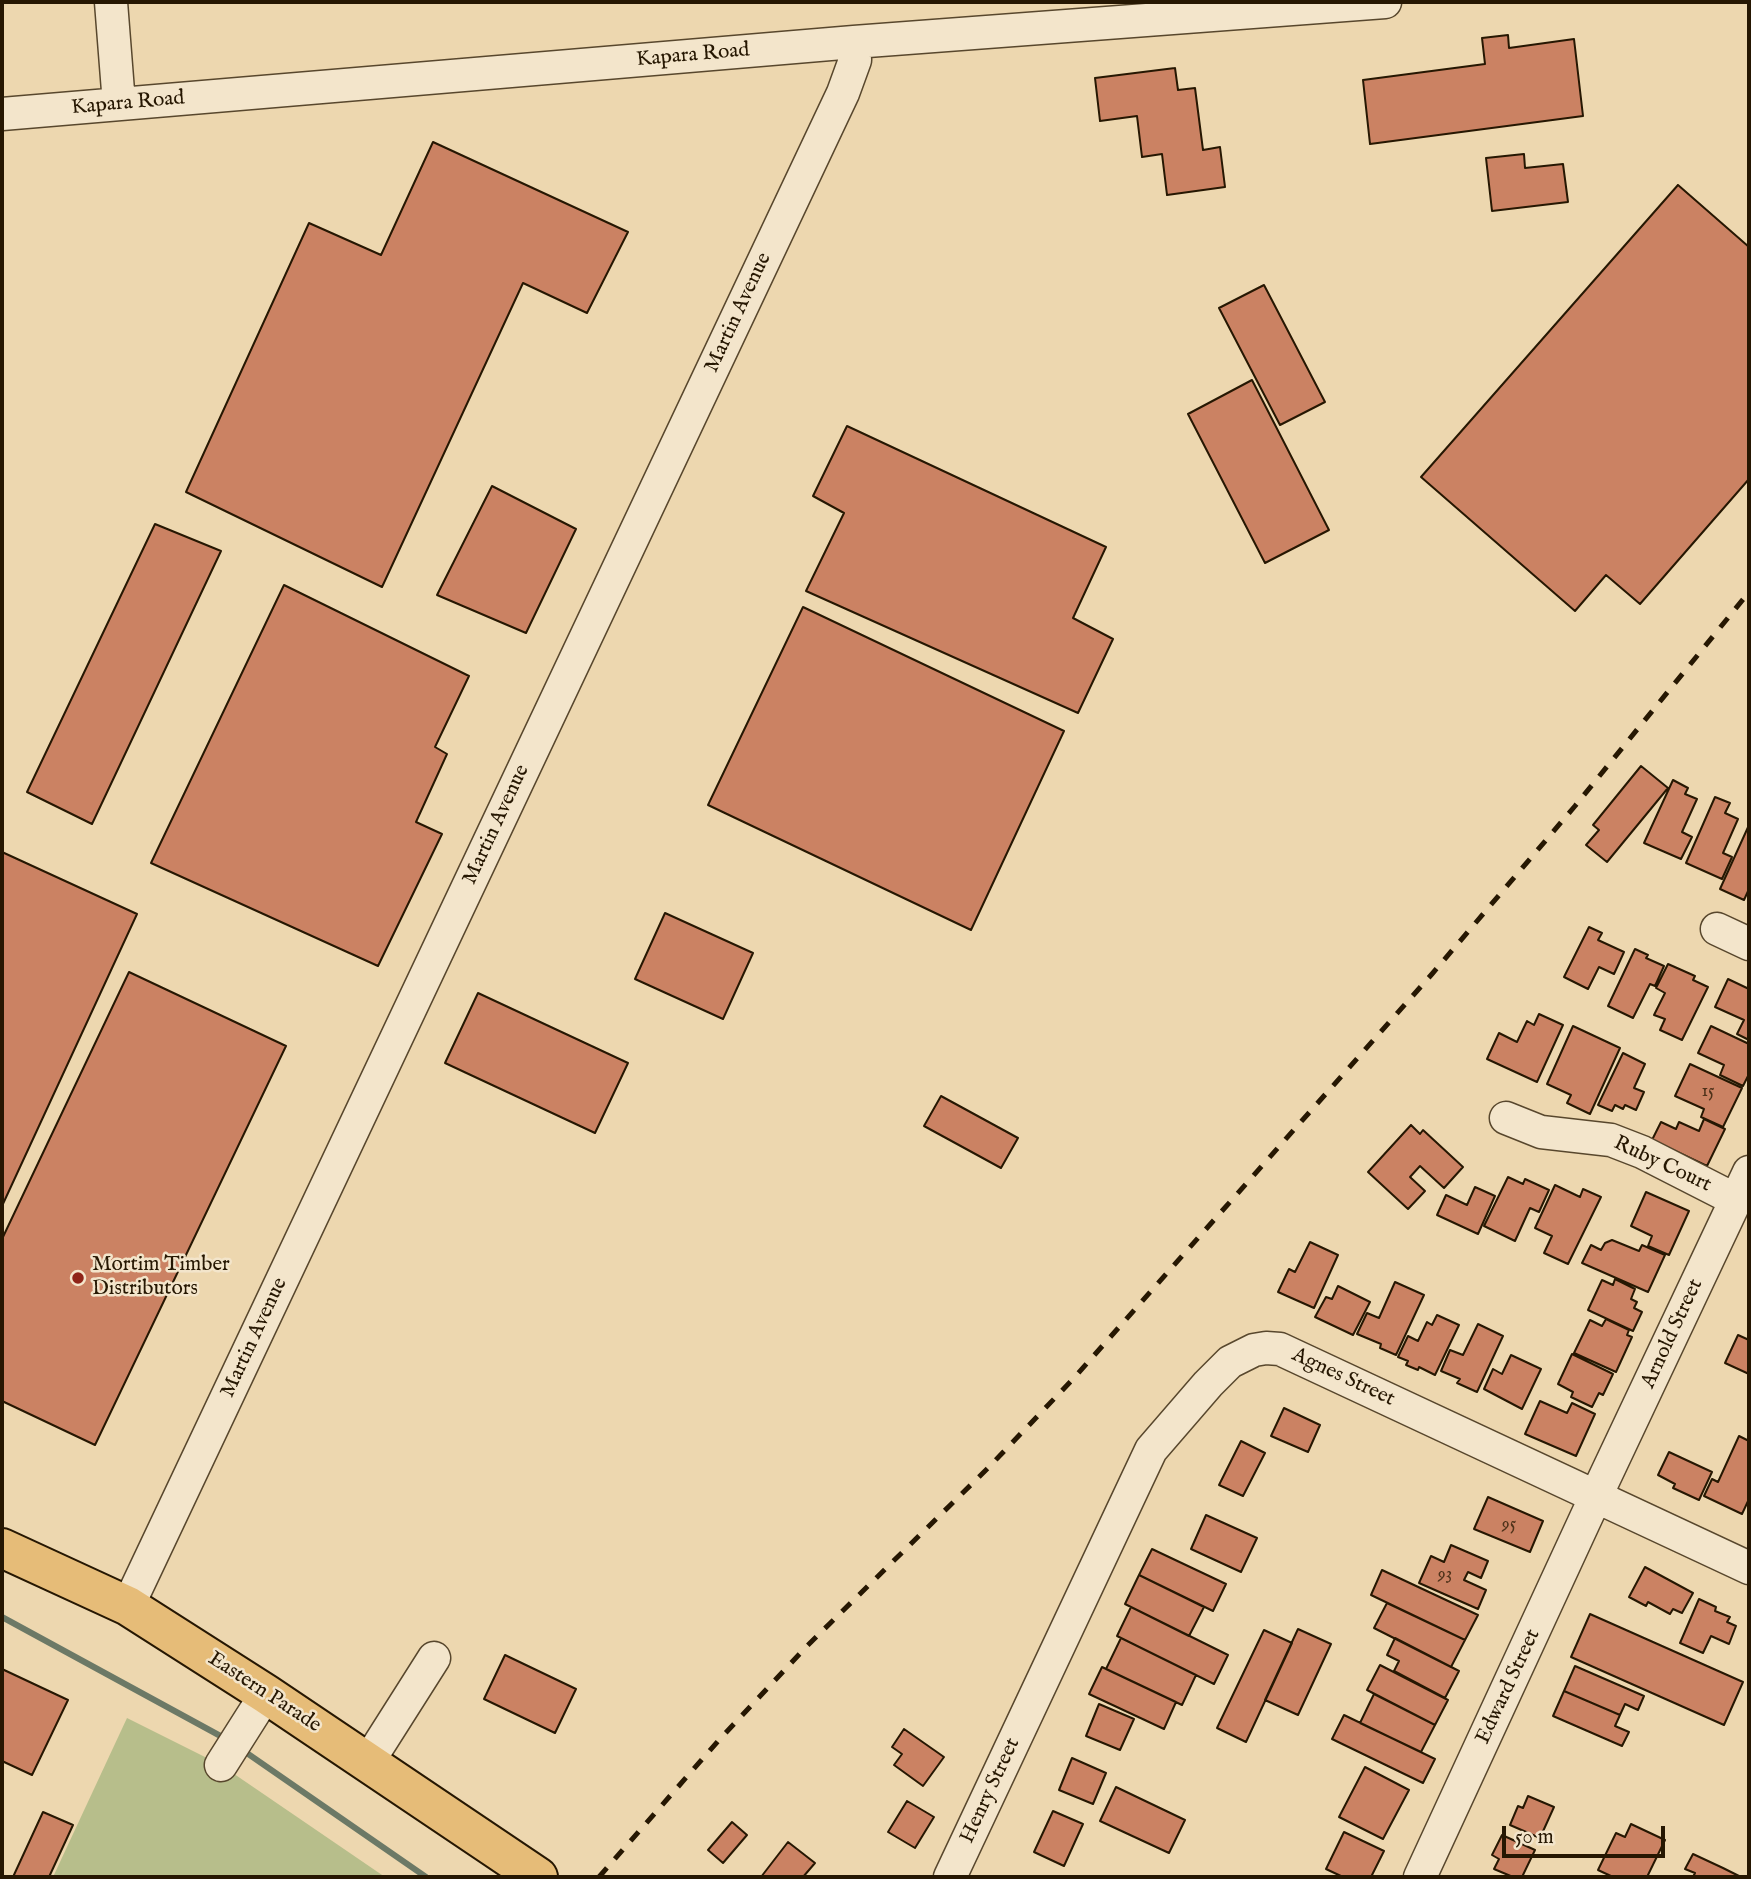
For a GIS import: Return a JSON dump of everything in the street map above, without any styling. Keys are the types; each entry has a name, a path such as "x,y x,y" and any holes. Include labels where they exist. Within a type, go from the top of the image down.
{"main road":[{"name":"Eastern Parade","path":"2,1548 128,1606 257,1707 368,1762 526,1872"}],"street":[{"path":"110,2 119,104"},
{"name":"Kapara Road","path":"2,114 854,42 1385,2"},
{"name":"Martin Avenue","path":"128,1606 843,93 855,60 854,42"},
{"path":"1717,929 1749,944"},
{"name":"Ruby Court","path":"1506,1118 1541,1132 1611,1140 1642,1152 1736,1200"},
{"name":"Arnold Street","path":"1596,1496 1749,1171"},
{"name":"Agnes Street","path":"1032,1704 1151,1450 1230,1362 1254,1350 1280,1349 1749,1568"},
{"name":"Edward Street","path":"1420,1877 1596,1496"},
{"path":"368,1762 434,1658"},
{"name":"Henry Street","path":"950,1877 1032,1704"},
{"path":"221,1765 257,1707"}],"green space":[{"path":"127,1718 221,1765 385,1877 53,1877"}],"building":[{"path":"1508,35 1509,48 1574,39 1583,116 1370,144 1363,80 1485,64 1482,38"},
{"path":"1175,68 1178,90 1195,88 1203,150 1220,147 1225,187 1167,195 1162,154 1142,157 1137,116 1100,121 1095,78"},
{"path":"433,142 628,232 587,313 523,283 382,587 186,492 309,223 381,255"},
{"path":"1524,154 1525,168 1563,164 1568,202 1492,211 1486,158"},
{"path":"1678,185 1749,247 1749,479 1640,604 1606,575 1575,611 1421,477"},
{"path":"1264,285 1325,402 1280,425 1219,308"},
{"path":"1252,380 1329,530 1265,563 1188,414"},
{"path":"847,426 1106,547 1073,618 1113,639 1078,713 806,591 844,513 813,496"},
{"path":"492,486 576,529 526,633 437,595"},
{"path":"155,524 221,551 92,824 27,792"},
{"path":"284,585 469,676 435,747 447,754 416,822 442,834 378,966 151,863"},
{"path":"803,607 1064,731 971,930 708,805"},
{"path":"1641,766 1668,788 1607,862 1586,845 1599,830 1593,825"},
{"path":"1673,780 1688,788 1685,794 1697,799 1682,832 1692,837 1681,859 1644,843"},
{"path":"1715,797 1730,803 1725,813 1738,819 1723,853 1732,857 1722,879 1686,863"},
{"path":"1749,825 1749,889 1744,900 1720,889"},
{"path":"2,852 137,914 2,1206"},
{"path":"665,913 753,953 723,1019 635,979"},
{"path":"1589,927 1602,933 1598,940 1624,952 1614,974 1599,967 1588,989 1564,977"},
{"path":"1635,949 1648,955 1646,958 1664,966 1655,986 1650,984 1633,1018 1608,1006"},
{"path":"1668,964 1695,976 1693,980 1708,987 1682,1040 1660,1030 1665,1019 1654,1015 1665,993 1656,988"},
{"path":"129,972 286,1046 95,1445 2,1401 2,1239"},
{"path":"1728,979 1749,989 1749,1040 1737,1034 1744,1020 1715,1007"},
{"path":"478,993 628,1063 595,1133 445,1063"},
{"path":"1539,1014 1563,1025 1537,1082 1487,1059 1499,1033 1517,1042 1527,1021 1534,1025"},
{"path":"1573,1026 1620,1048 1590,1114 1567,1103 1571,1095 1547,1084"},
{"path":"1711,1026 1749,1044 1749,1074 1743,1086 1720,1075 1724,1065 1698,1053"},
{"path":"1623,1053 1645,1064 1634,1088 1644,1092 1636,1110 1625,1105 1623,1109 1615,1105 1612,1111 1598,1105"},
{"path":"1690,1064 1742,1088 1723,1127 1701,1117 1704,1109 1675,1096"},
{"path":"941,1096 1018,1138 1001,1168 924,1126"},
{"path":"1704,1119 1725,1129 1707,1166 1652,1140 1661,1122 1676,1129 1679,1122 1699,1131"},
{"path":"1411,1125 1420,1134 1423,1130 1463,1167 1444,1188 1420,1166 1410,1177 1425,1191 1408,1209 1368,1172"},
{"path":"1508,1177 1523,1184 1525,1179 1549,1190 1539,1212 1530,1208 1515,1241 1484,1226"},
{"path":"1555,1185 1580,1197 1583,1189 1601,1197 1568,1264 1544,1253 1552,1236 1535,1228"},
{"path":"1475,1187 1495,1196 1478,1234 1437,1215 1446,1195 1467,1205"},
{"path":"1646,1192 1689,1211 1669,1255 1648,1246 1652,1236 1631,1226"},
{"path":"1612,1240 1639,1251 1642,1245 1665,1255 1648,1292 1582,1263 1591,1245 1601,1250 1605,1243"},
{"path":"1310,1242 1338,1255 1314,1308 1278,1292 1289,1269 1295,1272"},
{"path":"1615,1279 1635,1289 1631,1299 1637,1302 1634,1308 1642,1312 1633,1331 1588,1310 1602,1280 1613,1285"},
{"path":"1395,1282 1424,1295 1396,1355 1380,1348 1381,1344 1357,1334 1367,1313 1379,1318"},
{"path":"1338,1286 1370,1302 1353,1335 1315,1317 1326,1297 1332,1299"},
{"path":"1437,1315 1459,1325 1435,1375 1419,1367 1418,1370 1406,1365 1408,1361 1398,1357 1408,1336 1418,1341 1427,1322 1432,1325"},
{"path":"1606,1319 1629,1330 1627,1335 1632,1337 1616,1372 1574,1353 1590,1320 1602,1326"},
{"path":"1478,1324 1503,1336 1477,1392 1457,1383 1460,1379 1441,1371 1450,1350 1463,1355"},
{"path":"1738,1335 1749,1340 1749,1374 1725,1363"},
{"path":"1572,1354 1613,1374 1603,1395 1599,1393 1592,1407 1571,1397 1573,1392 1558,1384"},
{"path":"1511,1355 1541,1369 1522,1409 1484,1389 1493,1369 1502,1374"},
{"path":"1540,1401 1567,1413 1572,1403 1595,1414 1576,1456 1525,1434"},
{"path":"1284,1408 1320,1425 1308,1452 1271,1436"},
{"path":"1739,1436 1749,1441 1749,1499 1742,1514 1704,1496 1712,1479 1718,1482"},
{"path":"1241,1441 1265,1453 1243,1496 1219,1485"},
{"path":"1669,1452 1712,1472 1699,1500 1673,1488 1675,1484 1658,1475"},
{"path":"1488,1497 1543,1521 1530,1552 1474,1529"},
{"path":"1206,1515 1257,1538 1241,1572 1191,1549"},
{"path":"1451,1545 1488,1561 1481,1578 1468,1572 1464,1580 1486,1590 1478,1609 1419,1583 1431,1556 1444,1562"},
{"path":"1152,1549 1226,1584 1213,1611 1139,1575"},
{"path":"1645,1567 1693,1593 1682,1613 1673,1609 1670,1614 1648,1602 1646,1606 1629,1597"},
{"path":"1382,1570 1478,1615 1465,1640 1371,1595"},
{"path":"1139,1575 1204,1607 1189,1636 1125,1604"},
{"path":"1699,1599 1716,1607 1715,1611 1730,1617 1727,1622 1736,1626 1729,1644 1711,1636 1703,1653 1680,1643"},
{"path":"1387,1603 1465,1640 1451,1667 1374,1628"},
{"path":"1131,1607 1228,1655 1214,1684 1117,1636"},
{"path":"1590,1614 1743,1682 1724,1725 1571,1657"},
{"path":"1298,1629 1331,1644 1298,1715 1265,1700"},
{"path":"1264,1630 1292,1643 1246,1742 1217,1728"},
{"path":"1121,1638 1196,1675 1182,1705 1106,1669"},
{"path":"1395,1638 1459,1671 1445,1698 1394,1671 1399,1661 1387,1655"},
{"path":"505,1655 576,1689 555,1733 484,1699"},
{"path":"1380,1665 1448,1700 1435,1725 1367,1690"},
{"path":"1575,1666 1644,1696 1638,1710 1625,1704 1620,1715 1564,1691"},
{"path":"1102,1667 1176,1702 1164,1729 1089,1694"},
{"path":"2,1669 68,1700 32,1775 2,1761"},
{"path":"1564,1691 1620,1715 1615,1726 1629,1732 1622,1746 1553,1716"},
{"path":"1374,1694 1435,1725 1421,1752 1360,1723"},
{"path":"1099,1704 1134,1719 1120,1750 1086,1736"},
{"path":"1344,1715 1435,1759 1423,1783 1332,1739"},
{"path":"904,1729 944,1757 923,1786 894,1765 902,1754 892,1747"},
{"path":"1072,1758 1106,1773 1093,1804 1059,1790"},
{"path":"1365,1767 1409,1790 1383,1839 1339,1817"},
{"path":"1116,1787 1185,1820 1169,1853 1100,1821"},
{"path":"1528,1796 1554,1807 1540,1838 1510,1825 1518,1806 1523,1808"},
{"path":"907,1801 934,1817 915,1848 888,1832"},
{"path":"1053,1811 1083,1824 1064,1866 1034,1852"},
{"path":"43,1812 73,1825 49,1877 13,1877"},
{"path":"732,1822 747,1835 723,1863 708,1850"},
{"path":"1631,1824 1665,1840 1647,1877 1613,1877 1598,1870 1616,1833 1625,1837"},
{"path":"1344,1832 1384,1851 1371,1877 1343,1877 1326,1869"},
{"path":"1502,1835 1535,1850 1522,1877 1513,1877 1494,1869 1499,1859 1492,1855"},
{"path":"788,1842 815,1863 803,1877 761,1877"},
{"path":"1693,1854 1741,1877 1693,1877 1695,1873 1685,1869"}],"waterway":[{"path":"2,1617 226,1739"},
{"path":"241,1749 426,1877"}],"railway":[{"path":"599,1877 719,1740 806,1647 988,1468 1074,1378 1432,974 1575,806 1749,592"}],"place":[{"name":"Mortim Timber Distributors","path":"78,1278"}]}
